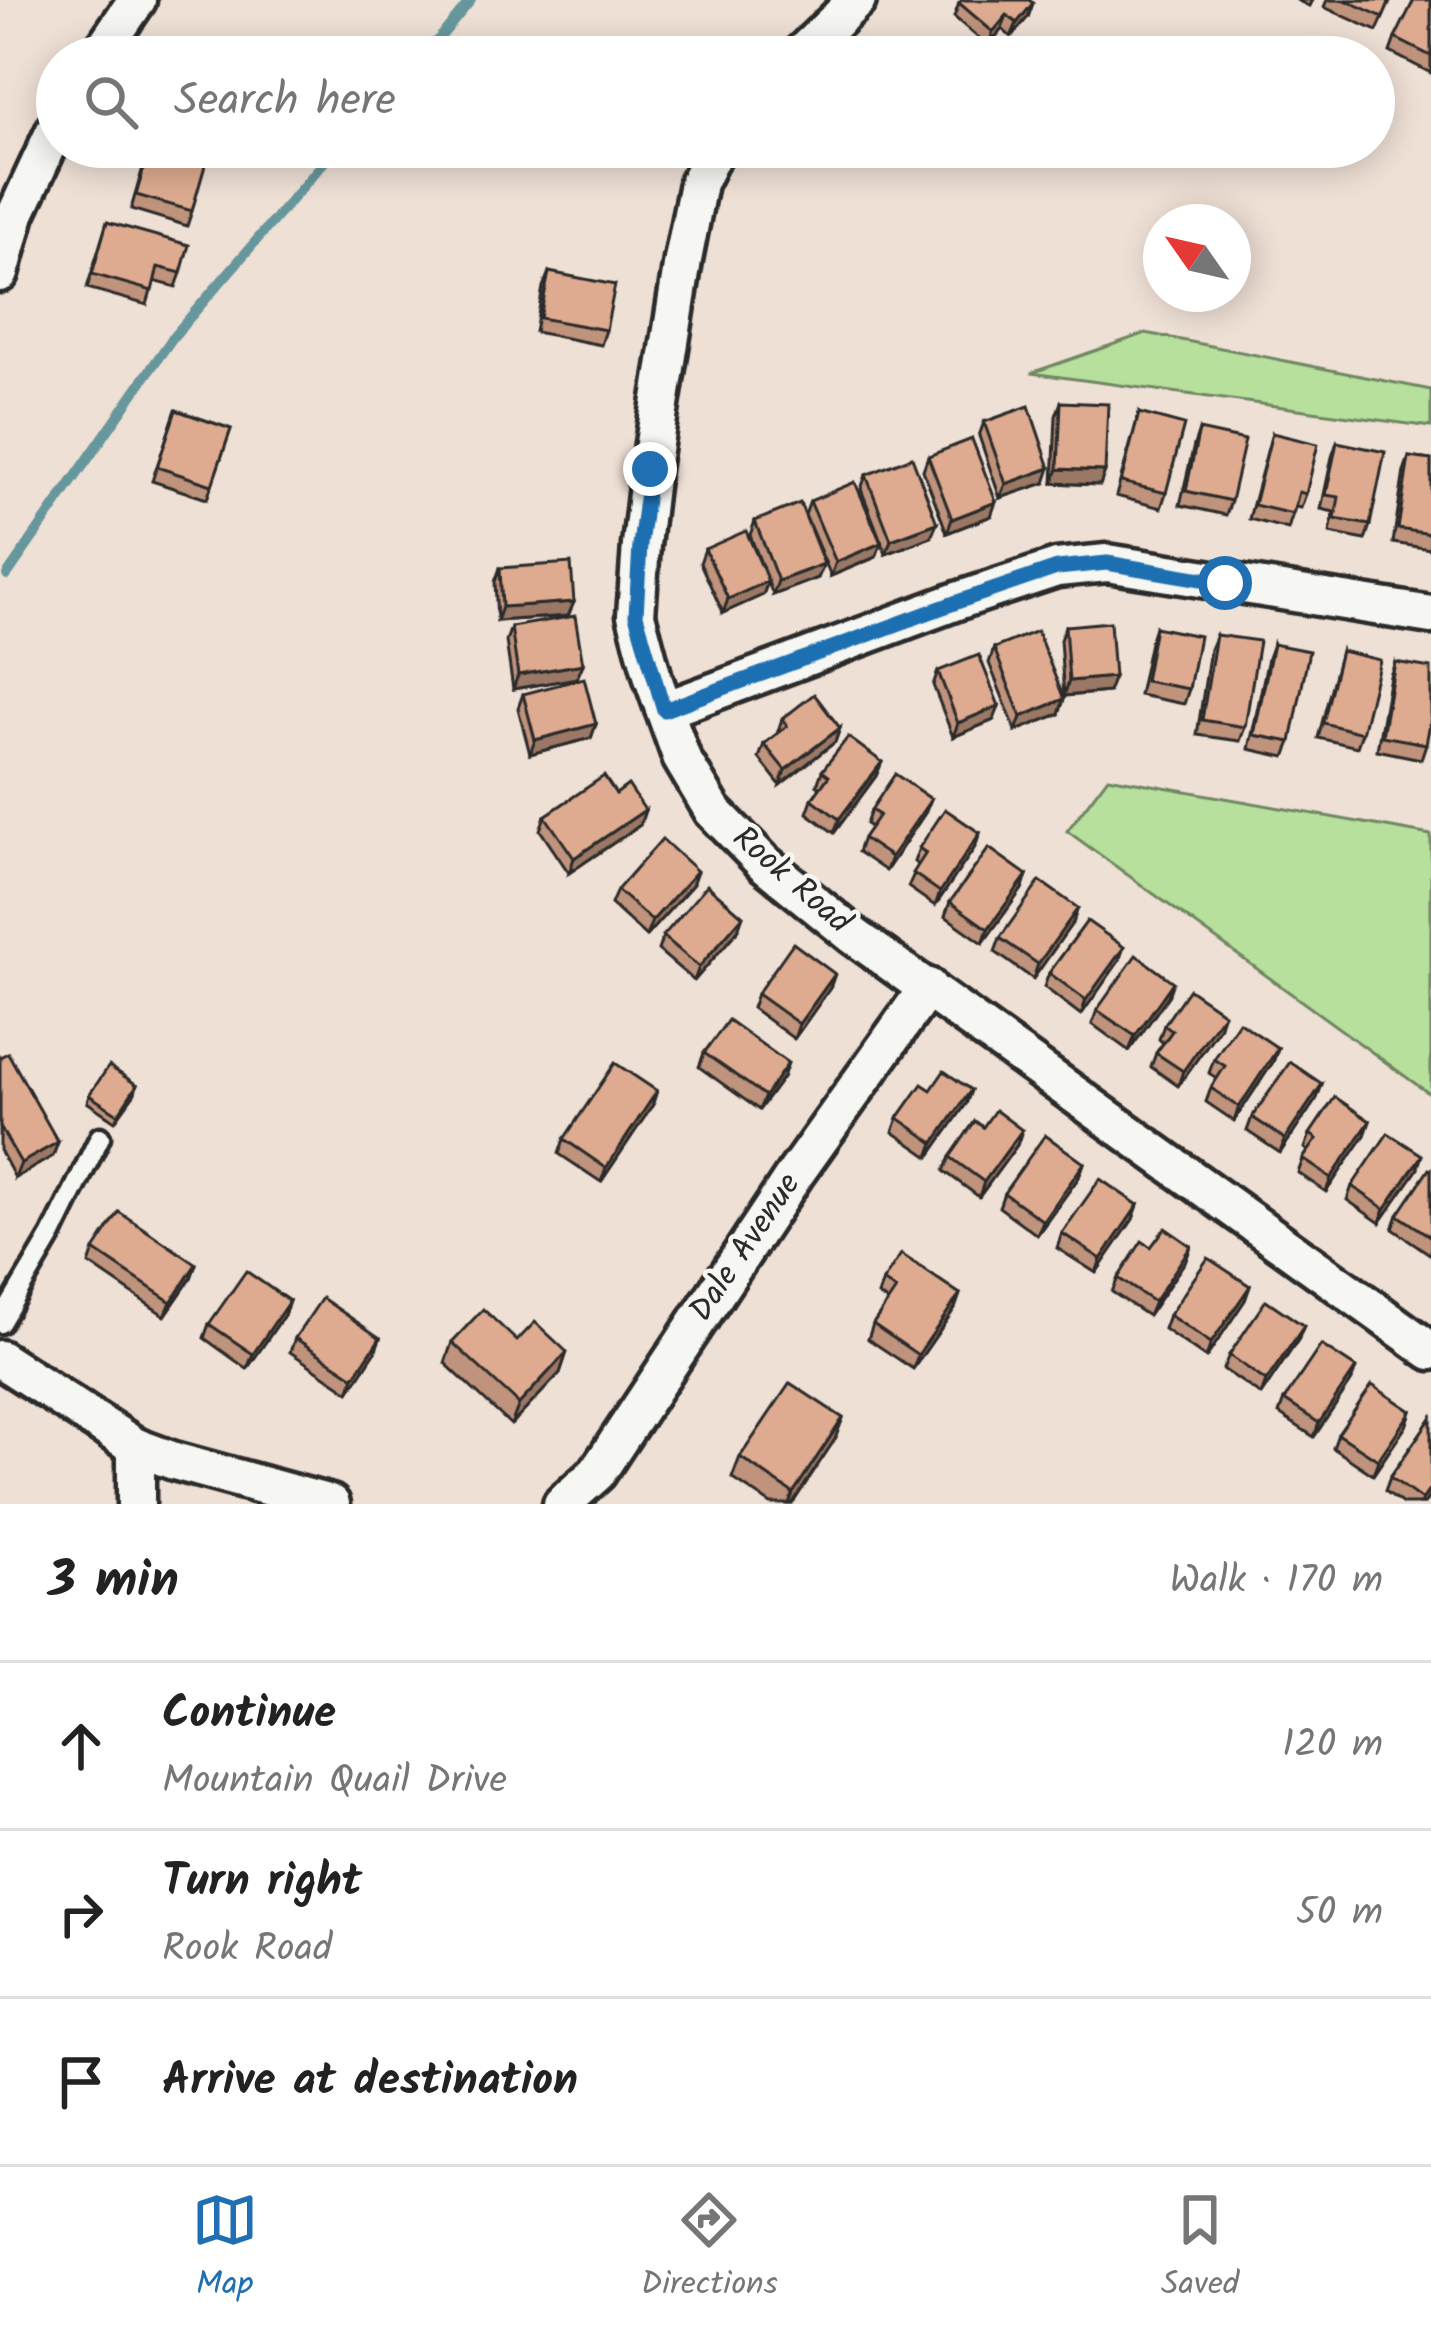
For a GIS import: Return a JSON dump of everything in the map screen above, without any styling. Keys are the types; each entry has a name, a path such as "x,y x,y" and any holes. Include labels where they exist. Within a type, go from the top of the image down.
{"street":[{"path":"112,36 137,0"},
{"path":"820,36 857,0"},
{"path":"0,273 16,214 37,168"},
{"name":"Rook Road","path":"706,168 687,241 640,545 636,615 682,759 712,811 764,863 854,937 1431,1351"},
{"path":"664,710 1057,568 1107,563 1431,615"},
{"name":"Dale Avenue","path":"562,1504 597,1473 795,1174 928,988"},
{"path":"0,1359 136,1447 332,1504"},
{"path":"136,1447 136,1504"}],"lane":[{"path":"0,1323 52,1235 100,1137"}],"green space":[{"path":"1146,333 1431,390 1431,427 1031,373"},
{"path":"1108,777 1431,835 1431,1095 1067,831"}],"building":[{"path":"1345,0 1390,0 1383,17"},
{"path":"1414,0 1431,0 1431,56 1395,38"},
{"path":"959,3 1033,3 1017,23 1007,15 993,32"},
{"path":"144,168 204,168 192,211 136,195"},
{"path":"107,222 189,245 181,273 158,267 152,291 92,274"},
{"path":"549,272 615,285 606,330 540,318"},
{"path":"1061,402 1108,404 1105,471 1058,469"},
{"path":"1029,406 1050,468 1006,484 984,422"},
{"path":"176,410 231,429 212,485 157,467"},
{"path":"1139,413 1184,425 1166,493 1121,482"},
{"path":"1199,430 1245,440 1231,501 1186,491"},
{"path":"1272,433 1318,444 1306,494 1299,492 1293,514 1254,505"},
{"path":"972,439 996,502 952,519 928,456"},
{"path":"1337,442 1385,452 1370,525 1335,519 1339,497 1326,495"},
{"path":"912,457 937,523 891,540 866,475"},
{"path":"1409,457 1431,460 1431,534 1398,529"},
{"path":"855,482 881,543 836,562 810,501"},
{"path":"800,503 824,564 778,581 755,521"},
{"path":"746,531 768,581 728,599 705,549"},
{"path":"571,563 574,602 502,607 500,568"},
{"path":"575,616 583,664 518,675 511,627"},
{"path":"1110,622 1114,677 1069,681 1065,626"},
{"path":"1155,627 1199,636 1189,689 1145,681"},
{"path":"1037,631 1064,699 1021,717 994,648"},
{"path":"1216,635 1259,641 1245,727 1202,720"},
{"path":"1273,644 1309,651 1291,742 1254,735"},
{"path":"1341,651 1380,660 1362,733 1323,723"},
{"path":"979,655 999,706 958,723 938,671"},
{"path":"1395,662 1431,668 1426,744 1382,736"},
{"path":"584,678 596,724 535,740 523,694"},
{"path":"814,694 840,728 785,770 764,744 787,726 782,719"},
{"path":"848,737 882,762 839,819 812,799 829,776 822,771"},
{"path":"895,774 931,799 891,857 863,838 879,815 871,810"},
{"path":"604,776 616,794 628,785 645,810 574,858 545,816"},
{"path":"945,809 980,833 940,892 913,873 926,853 919,848"},
{"path":"662,839 697,871 652,921 617,890"},
{"path":"989,848 1027,875 988,929 950,902"},
{"path":"1040,881 1078,908 1038,964 1000,938"},
{"path":"707,885 743,916 699,967 663,936"},
{"path":"1087,921 1124,947 1086,1000 1049,973"},
{"path":"793,943 835,974 799,1024 757,994"},
{"path":"1136,955 1173,982 1135,1036 1097,1010"},
{"path":"1189,989 1224,1013 1183,1071 1156,1053 1172,1031 1164,1025"},
{"path":"728,1020 788,1063 765,1096 704,1053"},
{"path":"1239,1022 1278,1048 1239,1107 1211,1088 1225,1066 1214,1059"},
{"path":"8,1053 58,1142 21,1163 0,1127 0,1057"},
{"path":"1290,1062 1322,1084 1285,1139 1252,1117"},
{"path":"615,1063 657,1091 606,1168 564,1139"},
{"path":"109,1066 137,1085 118,1114 89,1095"},
{"path":"944,1071 971,1090 934,1143 898,1118 922,1084 931,1090"},
{"path":"1335,1097 1370,1121 1331,1178 1303,1159 1317,1139 1310,1134"},
{"path":"995,1110 1022,1130 984,1182 950,1157 975,1121 983,1127"},
{"path":"1388,1133 1422,1155 1385,1209 1352,1186"},
{"path":"1045,1135 1084,1163 1043,1221 1004,1193"},
{"path":"1431,1170 1431,1237 1398,1215"},
{"path":"1100,1179 1138,1205 1101,1259 1062,1233"},
{"path":"119,1212 196,1264 171,1302 94,1250"},
{"path":"1165,1228 1191,1246 1154,1302 1118,1278 1142,1241 1151,1247"},
{"path":"901,1254 960,1294 918,1355 873,1324 896,1290 883,1281"},
{"path":"1208,1258 1250,1286 1211,1343 1169,1315"},
{"path":"246,1271 289,1301 253,1354 209,1324"},
{"path":"322,1298 380,1338 354,1377 295,1338"},
{"path":"1266,1300 1304,1326 1266,1381 1229,1355"},
{"path":"483,1309 517,1341 535,1322 567,1352 519,1404 452,1342"},
{"path":"1321,1345 1356,1368 1319,1423 1284,1400"},
{"path":"790,1383 843,1418 793,1493 740,1457"},
{"path":"1372,1385 1411,1411 1378,1460 1338,1434"},
{"path":"1431,1418 1431,1487 1422,1500 1390,1477"}],"waterway":[{"path":"441,36 471,0"},
{"path":"7,575 173,337 319,168"}],"route":[{"path":"650,469 636,615 664,710 1057,568 1107,563 1225,583"}]}
